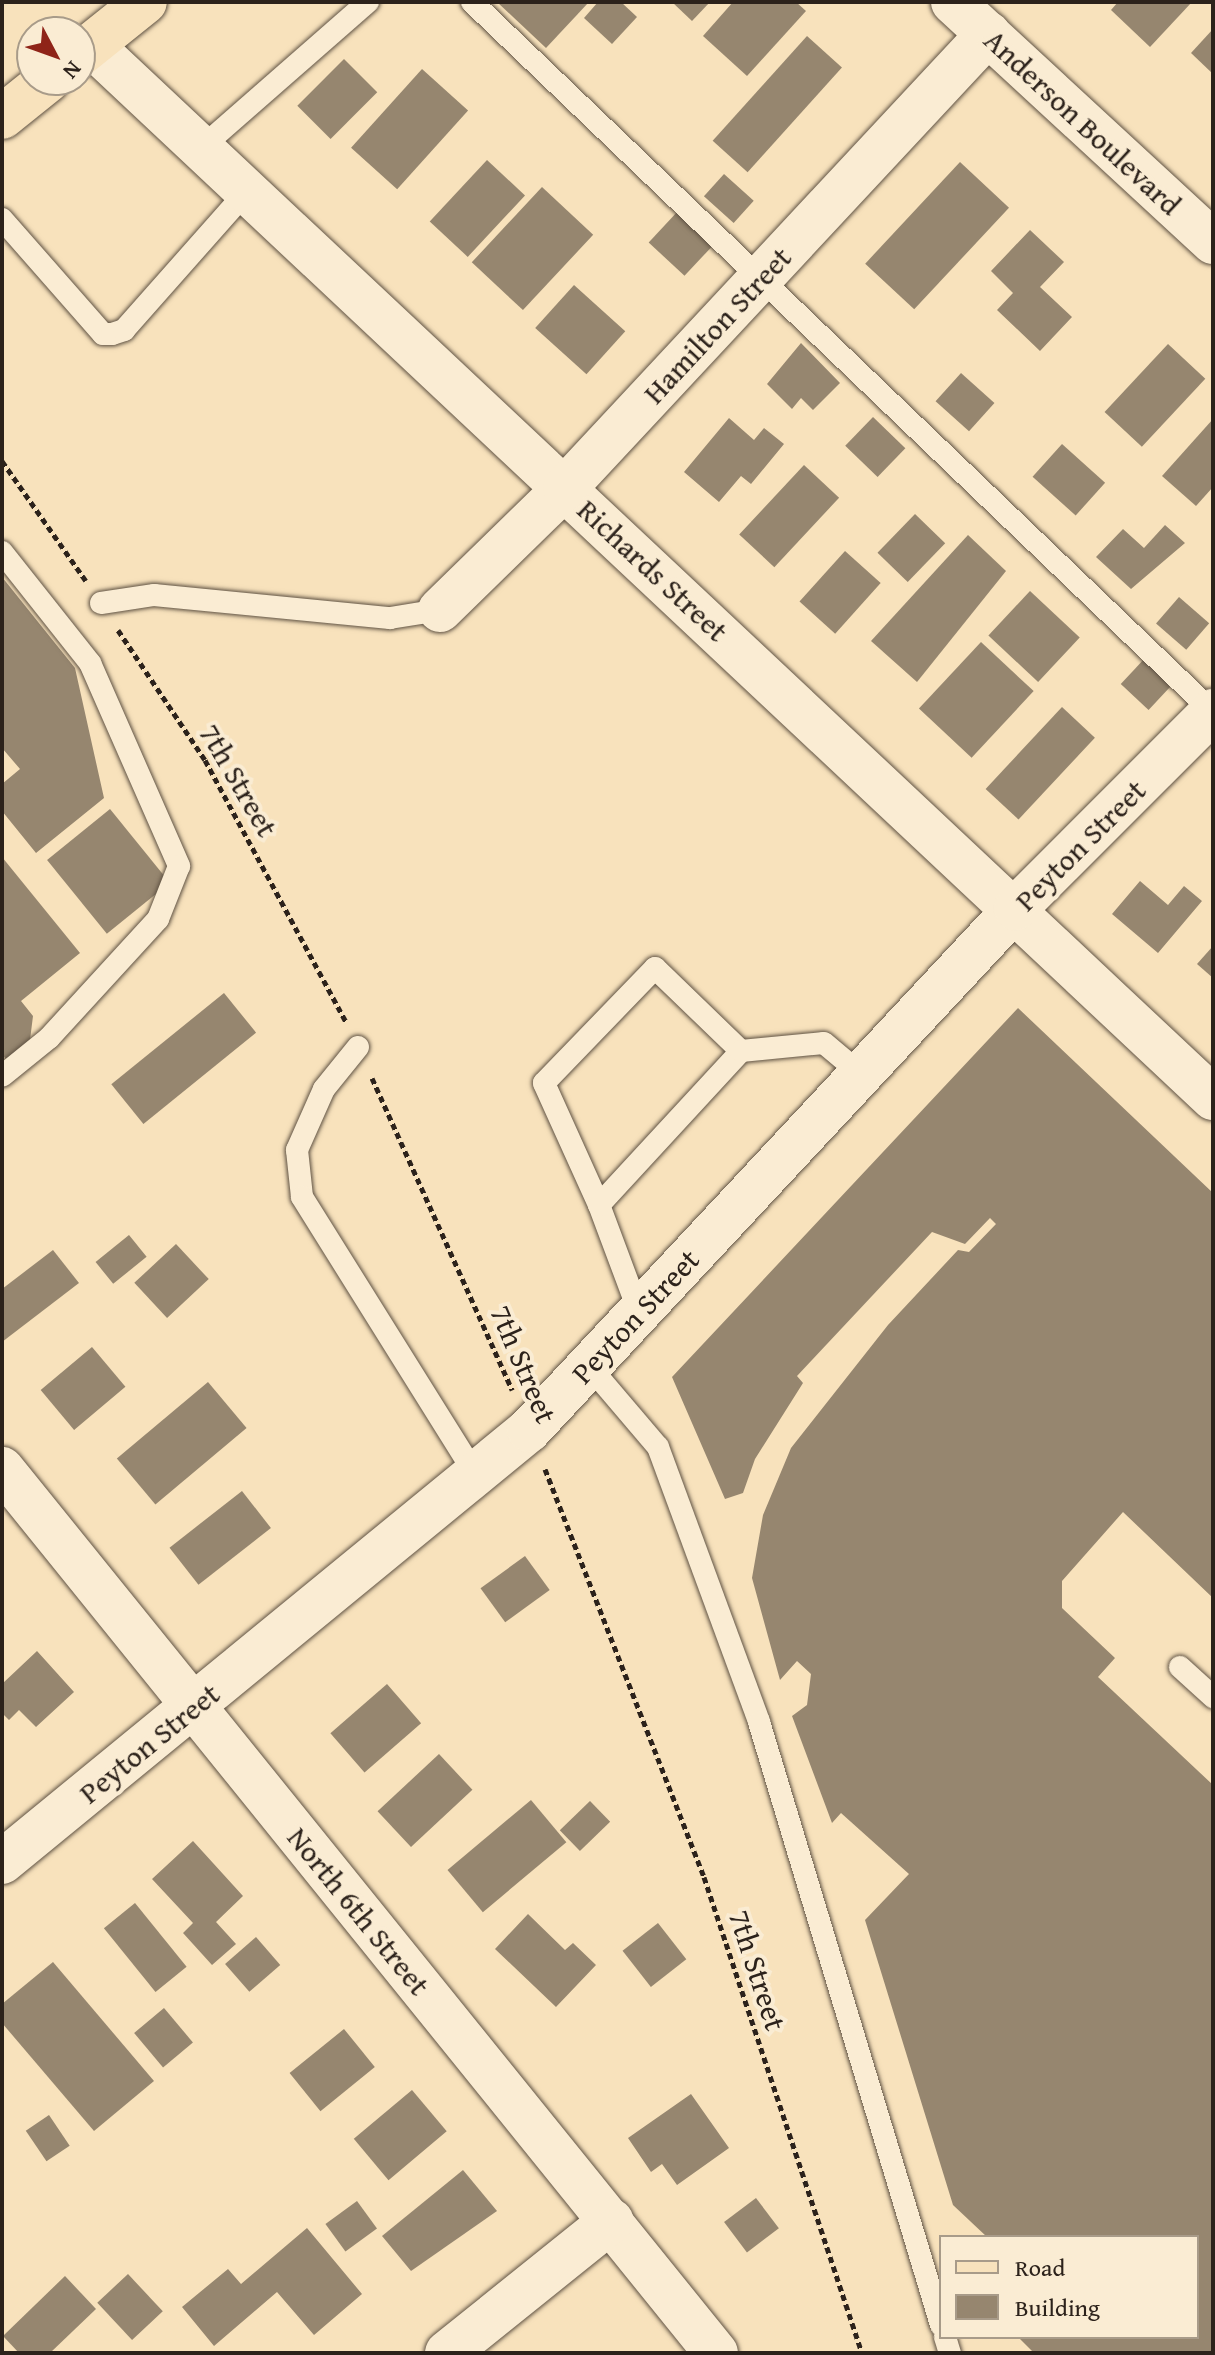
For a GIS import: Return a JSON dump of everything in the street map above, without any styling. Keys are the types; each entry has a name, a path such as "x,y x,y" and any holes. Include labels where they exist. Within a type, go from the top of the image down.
{"main road":[{"path":"96,39 127,7"},
{"path":"2,117 28,96"}],"street":[{"name":"Anderson Boulevard","path":"953,2 1213,242"},
{"name":"Hamilton Street","path":"440,610 565,488 988,34"},
{"name":"Richards Street","path":"96,59 201,148 1016,908 1213,1098"},
{"name":"Peyton Street","path":"2,1862 477,1477 529,1430 1016,908 1213,712"},
{"name":"North 6th Street","path":"2,1469 716,2353"},
{"path":"447,2353 611,2221"}],"lane":[{"path":"201,148 368,2"},
{"path":"472,2 758,280 1213,712"},
{"path":"2,219 103,334 112,334 124,330 247,191"},
{"path":"2,552 90,663 179,866 158,919 49,1038 2,1076"},
{"path":"101,603 154,595 390,618 440,610"},
{"path":"639,1312 599,1205 544,1083 655,968 741,1051"},
{"path":"599,1205 741,1051 824,1043 861,1074"},
{"path":"358,1047 324,1089 297,1150 302,1197 477,1477"},
{"path":"589,1366 664,1461 759,1722 939,2318"},
{"path":"1180,1667 1213,1697"}],"path":[{"name":"7th Street","path":"2,461 205,760 358,1047 529,1430 704,1877 862,2353"}],"building":[{"path":"497,2 589,2 546,48"},
{"path":"598,2 621,2 637,17 612,44 584,18"},
{"path":"672,2 710,2 692,21"},
{"path":"733,2 796,2 806,11 747,76 703,36"},
{"path":"1118,2 1192,2 1150,47 1111,10"},
{"path":"1213,29 1213,74 1191,53"},
{"path":"807,36 842,67 748,172 713,141"},
{"path":"344,59 377,92 331,139 297,106"},
{"path":"422,69 468,110 397,189 351,148"},
{"path":"487,160 525,195 468,257 430,221"},
{"path":"960,162 1009,208 914,309 865,264"},
{"path":"724,174 754,201 734,223 704,196"},
{"path":"542,187 593,235 523,310 472,262"},
{"path":"678,211 714,244 685,276 649,242"},
{"path":"1030,230 1064,262 1040,287 1072,317 1040,351 997,310 1013,293 991,271"},
{"path":"574,285 625,331 586,374 535,328"},
{"path":"801,343 840,383 813,410 801,398 792,409 767,384"},
{"path":"1168,344 1205,379 1142,447 1105,412"},
{"path":"961,373 994,403 969,431 936,401"},
{"path":"873,417 905,448 878,477 845,446"},
{"path":"729,418 754,440 764,428 784,444 751,484 741,476 719,502 684,472"},
{"path":"1213,419 1213,487 1196,506 1162,476"},
{"path":"1062,444 1105,483 1076,516 1033,477"},
{"path":"804,465 839,498 774,567 739,534"},
{"path":"915,514 945,543 908,582 877,553"},
{"path":"1165,525 1185,543 1131,589 1096,557 1123,529 1144,548"},
{"path":"968,535 1006,571 917,682 871,641"},
{"path":"845,551 881,583 835,634 799,602"},
{"path":"2,577 75,668 104,798 36,853 2,811 2,784 20,769 2,748"},
{"path":"1030,591 1080,637 1038,682 988,636"},
{"path":"1179,597 1209,623 1186,650 1156,623"},
{"path":"981,642 1034,691 972,758 919,709"},
{"path":"1146,657 1174,683 1149,710 1121,684"},
{"path":"1062,707 1095,738 1019,820 986,789"},
{"path":"110,809 170,883 107,934 47,860"},
{"path":"2,857 80,953 21,1001 33,1016 29,1048 10,1064 2,1054"},
{"path":"1140,881 1168,905 1184,886 1202,901 1158,953 1112,914"},
{"path":"1213,946 1213,978 1197,964"},
{"path":"224,993 256,1033 143,1124 111,1084"},
{"path":"1018,1008 1213,1193 1213,1598 1123,1512 1062,1581 1062,1608 1115,1658 1098,1677 1213,1785 1213,2353 1034,2353 1020,2339 1199,2339 1199,2235 985,2235 953,2205 865,1920 909,1874 841,1813 832,1823 792,1716 807,1705 811,1674 797,1661 780,1680 752,1578 763,1515 791,1448 888,1325 958,1250 969,1252 996,1224 990,1218 965,1244 932,1232 797,1376 803,1383 755,1459 743,1493 725,1499 672,1377"},
{"path":"129,1235 147,1257 113,1284 96,1262"},
{"path":"176,1244 209,1279 167,1318 134,1283"},
{"path":"53,1250 79,1283 2,1342 2,1289"},
{"path":"92,1347 125,1387 74,1430 41,1390"},
{"path":"208,1382 247,1428 155,1504 117,1458"},
{"path":"242,1491 271,1528 198,1585 170,1548"},
{"path":"525,1556 550,1590 505,1622 481,1588"},
{"path":"37,1651 74,1692 36,1727 19,1710 9,1720 2,1713 2,1684"},
{"path":"387,1684 421,1723 365,1772 330,1733"},
{"path":"439,1754 472,1790 411,1847 378,1811"},
{"path":"531,1800 566,1842 483,1912 448,1870"},
{"path":"590,1801 610,1822 580,1851 560,1830"},
{"path":"193,1841 243,1896 216,1922 236,1944 212,1965 183,1933 193,1923 152,1879"},
{"path":"135,1903 187,1967 156,1992 104,1928"},
{"path":"528,1914 565,1950 573,1943 596,1965 556,2007 495,1949"},
{"path":"658,1923 686,1959 651,1987 623,1951"},
{"path":"256,1937 280,1965 249,1992 225,1964"},
{"path":"53,1962 154,2081 94,2131 2,2023 2,2004"},
{"path":"164,2008 193,2042 163,2068 134,2033"},
{"path":"344,2029 375,2067 320,2111 290,2073"},
{"path":"412,2090 447,2131 388,2180 354,2139"},
{"path":"691,2094 729,2148 677,2185 662,2164 651,2172 628,2138"},
{"path":"49,2115 70,2146 46,2161 26,2131"},
{"path":"463,2170 497,2211 411,2271 382,2236"},
{"path":"756,2198 779,2228 747,2252 724,2222"},
{"path":"357,2201 377,2229 345,2251 325,2224"},
{"path":"307,2228 362,2294 314,2335 277,2292 214,2346 182,2307 228,2269 241,2284"},
{"path":"128,2274 163,2311 132,2340 97,2303"},
{"path":"65,2276 96,2309 50,2353 19,2353 3,2336"}]}
